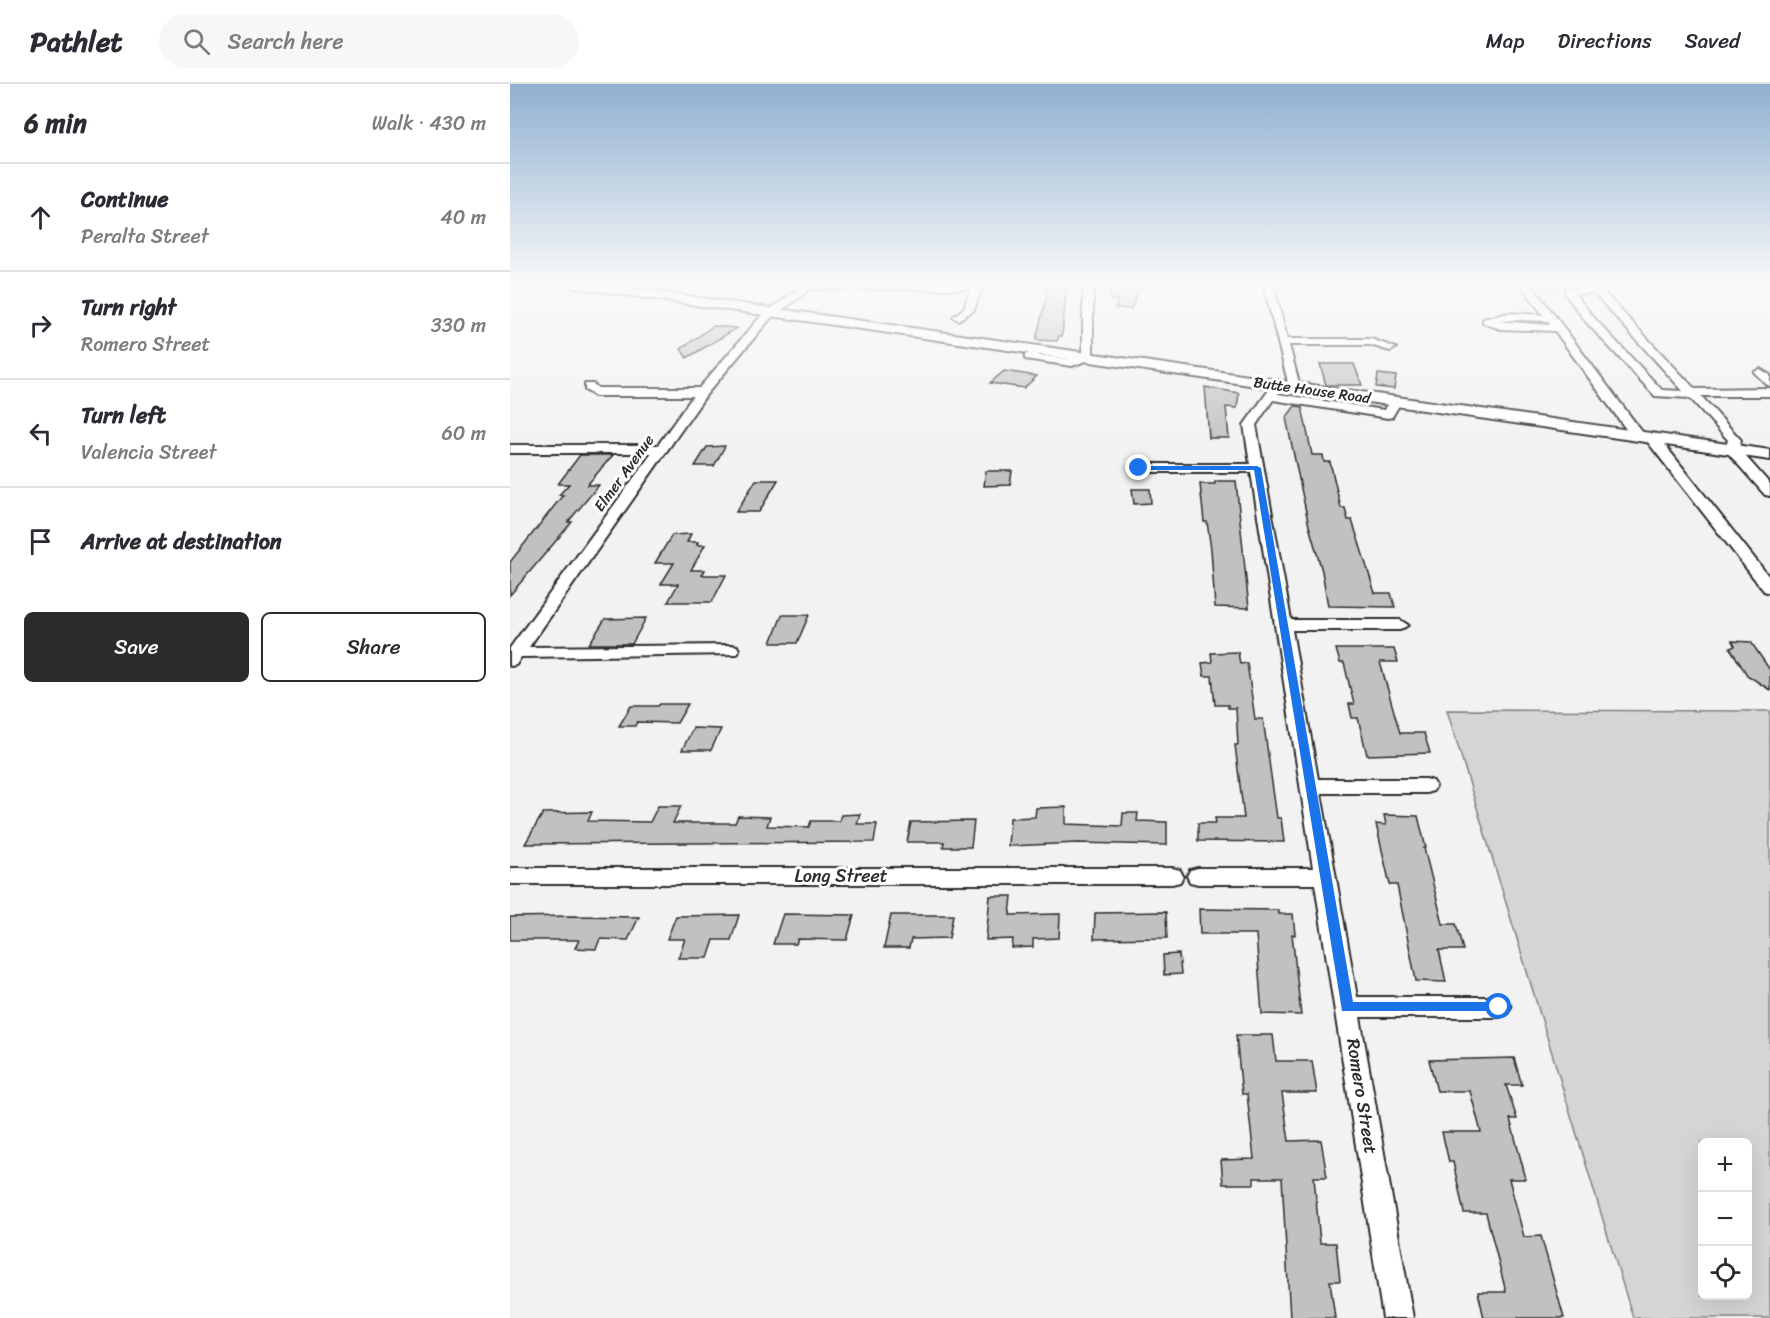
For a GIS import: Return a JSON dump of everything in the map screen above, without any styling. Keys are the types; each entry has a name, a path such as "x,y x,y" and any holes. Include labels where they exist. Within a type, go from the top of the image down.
{"main road":[{"name":"Butte House Road","path":"972,341 1037,350 1056,357 1087,357 1281,390 1395,402 1770,455"}],"street":[{"name":"Elmer Avenue","path":"513,657 702,393 746,341"},
{"path":"1087,341 1087,357"},
{"path":"1569,341 1770,588"},
{"path":"1616,341 1624,356 1659,393 1770,392"},
{"path":"1637,341 1657,356 1735,440 1732,449 1770,492"},
{"path":"1390,348 1371,342 1282,342 1281,390 1388,414 1395,402"},
{"path":"1624,356 1657,356"},
{"path":"1760,372 1770,382"},
{"path":"589,387 595,392 702,393"},
{"name":"Romero Street","path":"1281,390 1250,425 1398,1318"},
{"path":"510,449 662,449"},
{"path":"1139,468 1257,468"},
{"path":"1284,625 1400,625"},
{"path":"513,657 731,650"},
{"path":"1310,786 1426,786"},
{"name":"Long Street","path":"510,876 1172,876"},
{"path":"1198,876 1325,876"},
{"path":"1347,1007 1499,1007"}],"shaded area":[{"path":"1447,710 1770,711 1770,1318 1633,1318"}],"building":[{"path":"693,341 716,341 687,358 681,349"},
{"path":"1320,364 1354,364 1362,385 1326,385"},
{"path":"1004,371 1037,376 1024,388 990,383"},
{"path":"1378,374 1396,376 1394,389 1376,387"},
{"path":"1205,387 1239,393 1237,408 1226,407 1229,438 1209,438"},
{"path":"1295,406 1302,407 1312,455 1323,455 1324,462 1330,462 1341,508 1345,508 1348,520 1352,520 1375,593 1391,593 1395,607 1328,606 1286,418"},
{"path":"725,446 714,466 695,466 707,447"},
{"path":"580,455 613,455 587,485 599,485 568,522 572,522 510,595 510,562 563,495 559,495 569,484 558,484"},
{"path":"986,471 1012,471 1010,485 984,486"},
{"path":"756,480 778,480 759,512 736,512"},
{"path":"1215,481 1236,481 1249,608 1215,607 1211,549 1207,522 1204,522 1200,484 1215,484"},
{"path":"1132,489 1150,489 1151,503 1134,504"},
{"path":"691,534 687,542 698,542 697,545 705,545 691,570 705,570 702,575 726,575 712,602 668,602 678,584 661,584 674,563 655,563 672,535"},
{"path":"782,615 809,615 797,643 771,643"},
{"path":"646,618 632,644 589,644 605,619"},
{"path":"1732,641 1751,642 1770,670 1770,690 1747,675 1730,648 1735,646"},
{"path":"1336,649 1394,649 1398,662 1380,662 1400,733 1424,733 1430,753 1367,755 1358,718 1352,718 1349,704 1354,704 1344,663 1340,663"},
{"path":"1238,652 1240,664 1247,663 1255,719 1263,719 1277,818 1281,818 1284,842 1198,841 1198,823 1216,823 1215,818 1244,818 1235,745 1238,745 1236,708 1228,708 1228,705 1215,705 1212,676 1204,676 1202,663 1212,662 1211,653"},
{"path":"660,704 688,704 677,723 637,722 635,726 619,726 631,706 658,706"},
{"path":"693,728 721,729 711,750 682,750"},
{"path":"658,806 681,806 673,823 735,823 738,816 770,817 767,826 809,827 811,821 839,821 841,815 860,814 857,824 877,824 874,842 525,844 543,813 592,812 588,821 650,822"},
{"path":"1066,807 1066,824 1122,826 1123,813 1138,813 1137,821 1167,822 1167,845 1078,843 1008,846 1010,818 1035,817 1036,808"},
{"path":"1384,815 1418,816 1443,924 1456,924 1463,950 1439,950 1446,982 1416,981 1397,885 1390,885 1376,824 1386,825"},
{"path":"974,821 971,847 943,847 944,842 907,842 911,822"},
{"path":"990,896 1012,896 1010,915 1060,914 1059,938 1033,939 1033,947 1012,948 1013,939 986,940"},
{"path":"1199,909 1278,910 1279,914 1293,914 1295,935 1292,934 1301,1015 1262,1014 1256,934 1200,934"},
{"path":"1166,912 1167,938 1094,939 1095,913"},
{"path":"783,914 854,915 847,940 798,939 796,944 773,944"},
{"path":"739,915 731,940 714,940 708,958 678,958 685,939 667,939 676,916"},
{"path":"891,915 953,915 949,938 911,939 909,948 884,948"},
{"path":"510,917 639,917 628,940 600,939 596,949 575,948 579,940 510,940"},
{"path":"1179,954 1181,974 1164,975 1163,955"},
{"path":"1236,1035 1273,1035 1276,1061 1312,1061 1317,1093 1282,1093 1289,1141 1321,1140 1327,1177 1314,1177 1320,1243 1336,1243 1340,1281 1330,1281 1335,1318 1290,1318 1282,1178 1254,1178 1254,1184 1223,1184 1221,1160 1254,1159 1247,1094 1242,1094"},
{"path":"1514,1058 1522,1085 1506,1085 1517,1119 1510,1119 1526,1179 1509,1179 1524,1237 1541,1236 1564,1318 1484,1318 1478,1292 1506,1292 1486,1213 1464,1213 1453,1162 1449,1162 1442,1132 1481,1132 1470,1091 1437,1091 1429,1060"}],"route":[{"path":"1139,468 1257,468 1347,1007 1499,1007"}]}
